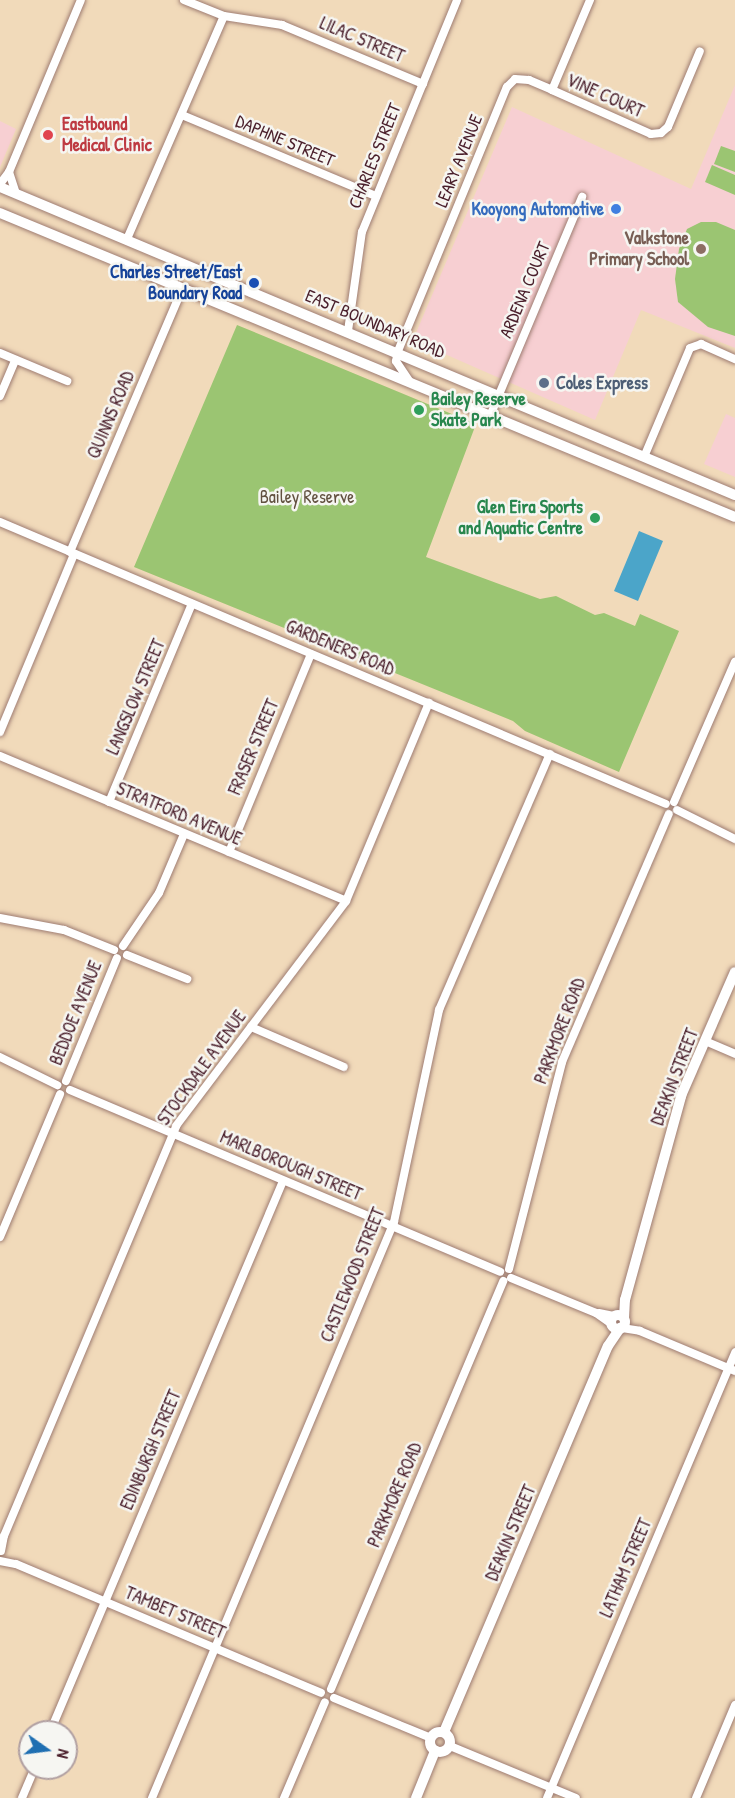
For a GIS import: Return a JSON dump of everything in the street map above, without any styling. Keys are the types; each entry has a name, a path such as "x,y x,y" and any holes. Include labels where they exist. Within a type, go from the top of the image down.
{"main road":[{"name":"EAST BOUNDARY ROAD","path":"0,186 398,351 735,495"},
{"path":"0,206 12,218"},
{"path":"0,213 735,517"},
{"name":"DEAKIN STREET","path":"444,1732 618,1322 681,1096 735,972"},
{"path":"416,1798 435,1751 430,1738 444,1732 450,1738 450,1746 444,1752 435,1751"}],"street":[{"path":"0,186 9,172 81,0"},
{"name":"LILAC STREET","path":"184,0 224,16 282,25 423,84"},
{"name":"CHARLES STREET","path":"348,331 362,232 457,0"},
{"path":"552,90 590,0"},
{"path":"127,239 224,16"},
{"name":"VINE COURT","path":"552,90 651,134 661,133 668,127 700,51"},
{"name":"LEARY AVENUE","path":"398,351 507,87 515,79 529,80 552,90"},
{"name":"DAPHNE STREET","path":"182,115 376,196"},
{"path":"9,172 16,193"},
{"name":"ARDENA COURT","path":"490,416 582,197"},
{"name":"QUINNS ROAD","path":"0,732 182,290"},
{"path":"644,457 690,348 701,344 735,359"},
{"path":"398,351 396,361 410,382"},
{"path":"0,353 67,381"},
{"path":"0,396 15,360"},
{"name":"GARDENERS ROAD","path":"0,522 550,754 672,808 735,839"},
{"name":"LANGSLOW STREET","path":"109,802 192,604"},
{"name":"FRASER STREET","path":"228,852 311,654"},
{"name":"PARKMORE ROAD","path":"331,1689 506,1275 562,1062 735,662"},
{"name":"STOCKDALE AVENUE","path":"0,1555 2,1538 172,1134 346,901 429,703"},
{"name":"CASTLEWOOD STREET","path":"152,1798 393,1227 439,1010 550,754"},
{"name":"STRATFORD AVENUE","path":"0,756 346,901"},
{"name":"BEDDOE AVENUE","path":"125,950 159,893 184,834"},
{"path":"0,918 64,930 115,954 125,950 187,979"},
{"name":"BEDDOE AVENUE","path":"66,1081 115,954"},
{"path":"251,1027 344,1067"},
{"path":"705,1041 735,1054"},
{"path":"0,1057 57,1085 60,1094 70,1090 66,1081 57,1085"},
{"name":"MARLBOROUGH STREET","path":"70,1090 732,1369"},
{"name":"BEDDOE AVENUE","path":"0,1237 60,1094"},
{"name":"EDINBURGH STREET","path":"55,1720 283,1181"},
{"name":"LATHAM STREET","path":"547,1798 732,1369 735,1352"},
{"name":"TAMBET STREET","path":"0,1555 16,1564 321,1693"},
{"path":"331,1689 321,1693 329,1700 430,1738"},
{"path":"284,1798 329,1700 331,1689"},
{"path":"696,1798 735,1705"},
{"path":"450,1746 576,1798"},
{"path":"22,1798 30,1780"}],"shaded area":[{"path":"735,85 735,348 641,310 595,420 413,340 512,107 691,189"},
{"path":"0,121 16,129 0,167"},
{"path":"726,414 735,418 735,477 704,464"}],"green space":[{"path":"721,146 735,151 735,172 714,164"},
{"path":"712,165 735,175 735,195 705,182"},
{"path":"701,222 716,222 735,230 735,336 708,327 678,302 675,279 679,249 687,229"},
{"name":"Bailey Reserve","path":"237,325 476,424 426,557 540,599 556,596 595,615 604,613 635,626 640,614 679,631 619,772 525,731 513,721 134,567"}],"water":[{"path":"639,531 663,541 638,601 614,591"}],"place":[{"name":"Eastbound Medical Clinic","path":"48,135"},
{"name":"Kooyong Automotive","path":"616,209"},
{"name":"Valkstone Primary School","path":"701,249"},
{"name":"Charles Street/East Boundary Road","path":"254,283"},
{"name":"Coles Express","path":"544,383"},
{"name":"Bailey Reserve Skate Park","path":"419,410"},
{"name":"Glen Eira Sports and Aquatic Centre","path":"595,518"}]}
